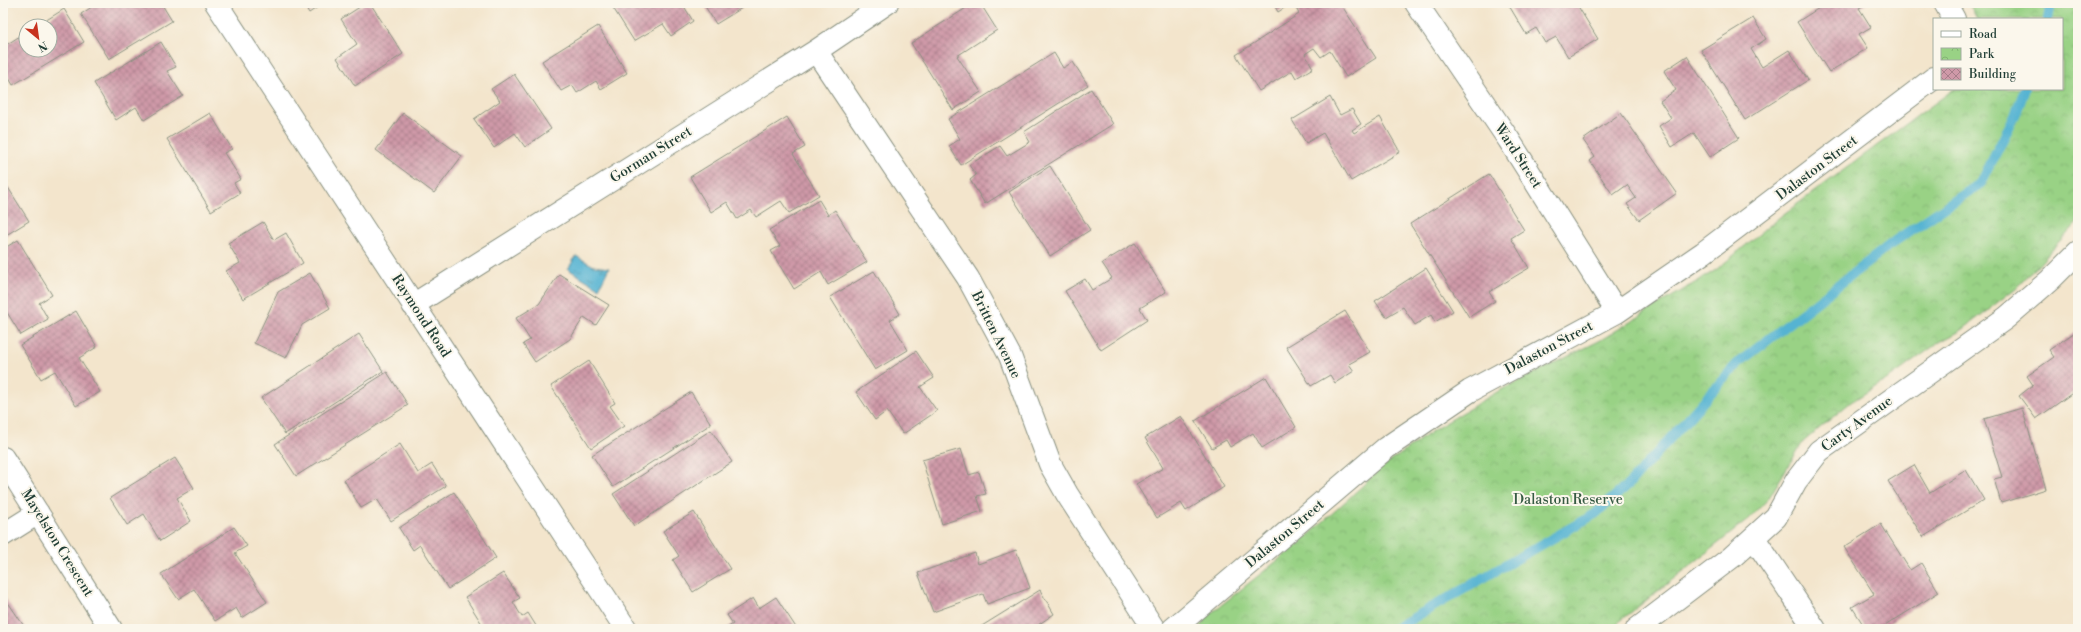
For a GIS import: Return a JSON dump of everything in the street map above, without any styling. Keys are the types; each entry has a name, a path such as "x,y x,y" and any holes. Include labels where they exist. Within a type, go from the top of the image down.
{"street":[{"name":"Raymond Road","path":"216,3 626,629"},
{"name":"Gorman Street","path":"413,305 816,51 887,3"},
{"name":"Ward Street","path":"1416,3 1509,140 1617,312"},
{"path":"1945,3 1953,18"},
{"name":"Britten Avenue","path":"816,51 968,278 1010,356 1050,464 1067,494 1154,629"},
{"name":"Dalaston Street","path":"1173,629 1386,448 1470,391 1617,312 1703,253 1933,79"},
{"name":"Carty Avenue","path":"1637,629 1732,557 1776,518 1796,481 1819,451 2006,318 2050,280 2078,252"},
{"name":"Mayelston Crescent","path":"3,458 111,629"},
{"path":"3,535 38,513"},
{"path":"1754,538 1814,629"}],"green space":[{"name":"Dalaston Reserve","path":"1969,3 2078,3 2078,222 2021,284 1962,330 1938,343 1894,375 1851,402 1803,442 1768,499 1749,519 1610,629 1198,629 1210,614 1301,542 1383,467 1432,431 1497,392 1599,341 1716,270 1781,216 1953,90 2063,90 2063,18 1976,18"}],"water":[{"path":"576,256 594,266 609,268 599,288 568,269"}],"building":[{"path":"98,3 161,3 172,21 109,59 81,14"},
{"path":"303,3 324,3 309,13"},
{"path":"366,3 370,3 403,54 355,86 337,58 357,44 341,19"},
{"path":"610,3 682,3 693,21 671,36 663,24 634,41"},
{"path":"703,3 738,3 742,8 716,24"},
{"path":"974,3 980,3 997,30 957,56 981,92 953,110 911,43"},
{"path":"1273,3 1292,3 1278,12"},
{"path":"1304,3 1340,3 1376,58 1346,77 1330,51 1321,57 1314,48 1305,54 1313,68 1296,78 1292,71 1259,91 1236,55 1299,14 1296,8"},
{"path":"1576,3 1598,39 1568,57 1556,37 1545,43 1536,28 1526,34 1508,4"},
{"path":"1827,3 1868,3 1859,8 1871,27 1859,34 1868,48 1829,72 1797,22"},
{"path":"64,9 84,42 58,58 58,18 50,18"},
{"path":"1753,18 1766,39 1751,49 1762,67 1789,50 1808,80 1745,120 1701,50"},
{"path":"598,26 627,73 601,89 596,81 577,93 572,85 561,91 542,61"},
{"path":"18,37 18,58 58,58 13,85 3,68 3,47"},
{"path":"161,42 176,67 167,71 183,96 144,120 136,107 116,120 94,83"},
{"path":"1054,53 1063,68 1073,62 1088,85 961,165 949,146 960,139 948,119"},
{"path":"1687,56 1739,138 1710,157 1694,133 1672,147 1659,126 1671,118 1660,101 1676,90 1664,71"},
{"path":"514,74 551,129 525,147 515,133 494,148 474,119 500,101 491,89"},
{"path":"1091,89 1113,124 985,204 970,180 976,175 969,165 1000,146 1007,156 1030,142 1024,132"},
{"path":"1330,97 1340,115 1352,109 1361,124 1352,130 1354,133 1380,117 1400,152 1351,181 1323,133 1306,143 1292,120"},
{"path":"210,113 232,149 224,153 241,179 234,183 240,193 211,211 167,139"},
{"path":"403,113 462,156 434,193 376,150"},
{"path":"1621,113 1677,193 1639,220 1627,204 1636,198 1627,185 1613,195 1590,161 1595,157 1583,140"},
{"path":"787,117 805,147 793,154 819,195 789,213 781,201 756,217 751,210 737,219 727,202 711,212 690,177"},
{"path":"1050,166 1090,230 1050,256 1009,192"},
{"path":"1489,174 1524,230 1511,238 1529,268 1489,292 1495,301 1469,317 1410,224"},
{"path":"4,181 29,221 3,237 3,182"},
{"path":"819,200 828,215 835,210 867,262 828,285 821,272 794,289 771,251 780,246 769,230"},
{"path":"263,222 274,240 286,233 303,263 243,299 226,271 240,263 228,243"},
{"path":"18,240 52,295 39,303 48,319 21,335 3,306 3,249"},
{"path":"1135,243 1166,292 1140,308 1147,320 1101,350 1065,291 1085,279 1092,290 1112,278 1102,263"},
{"path":"1426,268 1453,311 1435,322 1431,315 1415,325 1403,307 1386,317 1375,301"},
{"path":"874,271 900,314 890,320 908,350 875,370 830,297"},
{"path":"310,273 330,308 302,325 286,358 254,343 278,292"},
{"path":"559,274 609,305 596,325 584,317 570,339 535,362 523,344 530,340 516,318 539,304"},
{"path":"76,311 97,347 79,358 100,392 76,406 55,371 41,379 20,345"},
{"path":"1345,311 1370,352 1349,364 1354,371 1335,383 1330,375 1311,386 1286,347"},
{"path":"2078,330 2078,389 2036,419 2019,396 2033,385 2027,376 2054,357 2049,350"},
{"path":"359,334 383,371 285,434 261,398"},
{"path":"916,351 934,378 920,387 937,411 903,434 887,411 875,420 856,392"},
{"path":"589,361 615,403 610,406 624,426 591,448 551,386"},
{"path":"387,372 408,405 296,476 275,444"},
{"path":"1266,377 1296,427 1262,448 1253,433 1230,447 1226,440 1212,448 1195,421"},
{"path":"691,392 711,424 613,487 592,455"},
{"path":"2022,408 2046,489 2001,503 1994,479 2002,477 1984,419"},
{"path":"1181,416 1224,487 1186,511 1181,503 1157,518 1136,484 1163,468 1145,438"},
{"path":"711,430 732,462 634,526 613,494"},
{"path":"400,444 418,473 432,464 446,486 391,521 377,499 361,508 344,480"},
{"path":"961,449 969,475 979,472 986,494 977,496 982,511 942,524 922,460"},
{"path":"175,458 194,488 177,498 191,521 160,541 144,514 127,525 110,498"},
{"path":"1914,465 1930,493 1966,470 1984,500 1923,537 1888,481"},
{"path":"454,492 496,558 448,589 420,545 413,550 399,528"},
{"path":"694,512 730,569 693,592 673,560 679,556 663,531"},
{"path":"1881,524 1910,570 1921,563 1939,592 1880,629 1866,629 1852,607 1874,594 1844,547"},
{"path":"234,527 247,546 235,553 267,602 242,618 236,608 215,621 194,589 178,599 161,574"},
{"path":"1016,550 1030,588 987,604 983,594 933,612 918,573 975,553 978,564"},
{"path":"503,573 520,598 513,602 522,617 528,613 538,629 485,629 465,597"},
{"path":"1040,590 1054,614 1032,629 977,629"},
{"path":"3,595 26,629 3,629"},
{"path":"776,597 797,629 725,629 733,624 727,615 753,598 759,608"}],"waterway":[{"path":"2048,18 2051,3"},
{"path":"1394,629 1595,514 1630,483 1737,364 1895,241 1981,183 2016,113 2025,90"}]}
